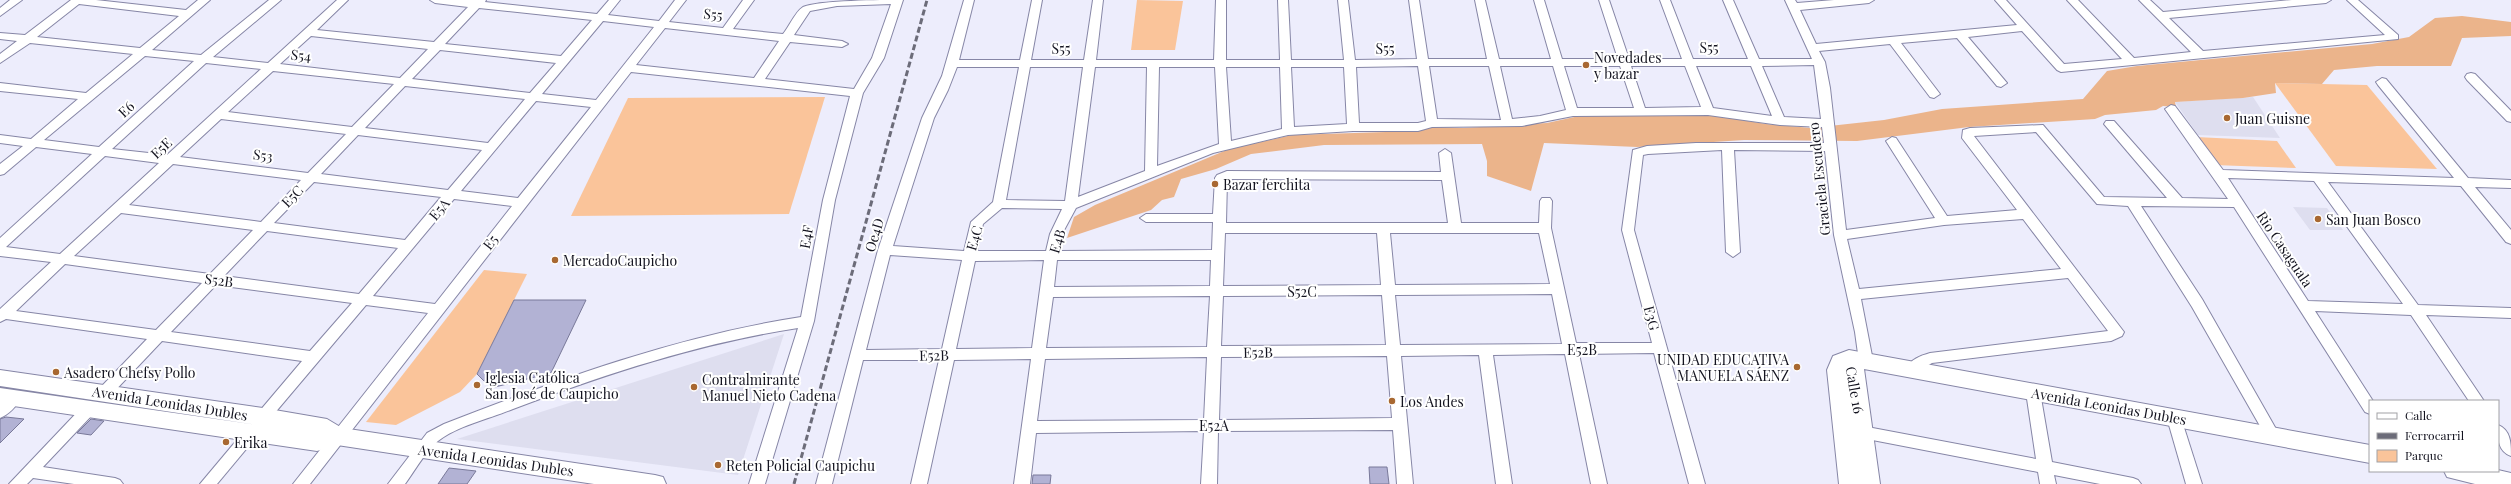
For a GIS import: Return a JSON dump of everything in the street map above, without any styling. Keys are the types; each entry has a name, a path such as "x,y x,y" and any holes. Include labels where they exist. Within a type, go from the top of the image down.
{"main road":[{"name":"Avenida Leonidas Dubles","path":"1857,359 2369,454"},
{"name":"Calle 16","path":"1850,484 1836,370 1840,362 1857,359 1855,373 1869,484"},
{"name":"Avenida Leonidas Dubles","path":"0,378 97,400 258,424 317,442 337,436 422,449 574,478 655,484"},
{"name":"Avenida Leonidas Dubles","path":"5,402 97,400"},
{"path":"2460,472 2511,482"}],"street":[{"path":"0,13 17,0"},
{"path":"0,172 206,0"},
{"name":"E6","path":"0,245 203,59 276,0"},
{"name":"E5E","path":"2,316 343,0"},
{"name":"S55","path":"435,0 479,2 600,18 842,44"},
{"name":"E5A","path":"208,484 313,357 615,0"},
{"name":"E5","path":"301,484 337,436 681,0"},
{"path":"726,31 749,0"},
{"name":"Oe4D","path":"824,484 856,355 885,250 928,118 939,101 952,64 968,0"},
{"path":"1037,0 999,204 1071,205 1151,172 1225,146 1288,132 1353,127 1418,127 1432,123 1507,122 1546,119 1572,112 1708,111 1780,121 1828,123"},
{"name":"E4B","path":"1022,484 1051,256 1056,234 1071,205 1088,63 1098,0"},
{"path":"1221,0 1220,63 1225,146"},
{"path":"1283,0 1287,63 1288,132"},
{"path":"1343,0 1350,63 1353,127"},
{"path":"1414,0 1432,123"},
{"path":"1480,0 1507,122"},
{"path":"1539,0 1556,62 1572,112"},
{"path":"1604,0 1641,112"},
{"path":"1665,0 1708,111"},
{"path":"1728,0 1753,62 1780,121"},
{"path":"1791,4 1868,0"},
{"path":"2000,0 2061,68 2130,60 2394,37 2352,0"},
{"path":"2072,0 2130,60"},
{"path":"2144,0 2200,55"},
{"path":"2160,16 2326,0"},
{"path":"0,60 77,1 189,14"},
{"path":"757,82 806,9 812,4 826,1 898,1"},
{"name":"E4F","path":"757,484 807,322 829,200 857,93 878,58 898,1"},
{"name":"E5C","path":"17,484 479,2"},
{"name":"Graciela Escudero","path":"1791,4 1819,62 1828,123 1840,235 1862,332 1857,359"},
{"path":"1813,48 1892,39 2024,28"},
{"path":"308,32 564,60"},
{"path":"1960,34 2001,82"},
{"name":"S54","path":"0,36 599,104"},
{"path":"1892,39 1934,94"},
{"name":"S55","path":"952,64 1819,62"},
{"path":"1151,172 1153,63"},
{"path":"627,68 857,93"},
{"path":"2471,77 2511,118"},
{"path":"2382,82 2511,239"},
{"path":"0,87 89,98"},
{"name":"Rio Casaguala","path":"2171,108 2219,174 2236,203 2369,406"},
{"path":"218,115 490,147"},
{"path":"2110,124 2178,202"},
{"path":"1913,369 1919,363 1930,358 2111,336 2117,332 1968,138 1968,133 2036,127 2100,201 2236,203"},
{"name":"S53","path":"0,139 521,202"},
{"path":"1892,141 1944,221"},
{"name":"E3G","path":"1697,484 1628,230 1637,153 1640,150 1681,147 1728,148"},
{"path":"1733,252 1728,148 1830,147"},
{"path":"1445,153 1455,229"},
{"path":"2219,174 2318,179 2511,184"},
{"path":"1209,484 1218,223 1221,178 1227,175 1448,176"},
{"path":"2318,179 2414,309 2476,400"},
{"path":"1546,202 1545,228 1599,484"},
{"path":"2132,202 2197,303 2273,436"},
{"name":"E4C","path":"919,484 977,222 999,204"},
{"path":"118,208 408,245"},
{"path":"1840,235 1944,221 2026,214"},
{"path":"1146,218 1218,223 1383,229 1545,228"},
{"path":"1383,229 1405,484"},
{"path":"885,250 969,256 1217,255"},
{"name":"S52B","path":"0,251 437,310"},
{"path":"1853,295 2071,273"},
{"name":"S52C","path":"1047,292 1558,289"},
{"path":"2304,306 2511,313"},
{"path":"2,316 313,357"},
{"path":"396,484 432,437 449,428 645,358 766,328 807,322"},
{"name":"E52B","path":"856,355 1660,348"},
{"path":"1485,350 1504,484"},
{"path":"2033,392 2048,484"},
{"path":"2174,418 2194,484"},
{"name":"E52A","path":"1029,427 1400,424"},
{"path":"1862,432 2133,484"},
{"path":"2499,432 2511,450"},
{"path":"30,471 115,484"}],"shaded area":[{"path":"2462,16 2511,22 2511,36 2462,38 2451,66 2377,66 2334,70 2322,84 2275,83 2276,93 2243,98 2175,102 2176,107 2163,106 2156,110 2105,115 2095,119 1969,127 1857,141 1744,140 1637,147 1544,143 1531,191 1487,176 1487,161 1482,144 1324,145 1251,154 1216,169 1181,179 1174,197 1162,200 1151,210 1067,238 1074,217 1095,205 1229,149 1292,135 1417,131 1435,127 1463,128 1547,123 1579,116 1711,115 1766,124 1811,128 1884,120 1942,109 2083,99 2107,71 2137,66 2372,44 2409,37 2435,18"},
{"name":"Juan Guisne","path":"2253,97 2280,138 2198,135 2175,102"},
{"name":"San Juan Bosco","path":"2293,207 2327,208 2343,230 2310,230"},
{"name":"Contralmirante Manuel Nieto Cadena","path":"784,334 738,475 457,439"}],"green space":[{"path":"1137,0 1183,1 1175,50 1131,50"},
{"path":"2275,83 2367,85 2437,169 2336,166"},
{"path":"825,97 789,214 571,216 628,98"},
{"path":"2196,137 2277,141 2296,168 2214,165"},
{"path":"484,270 527,274 477,374 460,392 396,425 366,422"}],"building":[{"path":"514,300 586,300 551,373 491,388 477,374"},
{"path":"6,417 24,419 0,443 0,419"},
{"path":"91,419 104,421 91,435 77,433"},
{"path":"1369,467 1387,467 1389,484 1370,484"},
{"path":"449,468 476,471 467,484 438,484"},
{"path":"1033,475 1051,475 1050,484 1032,484"}],"railway":[{"path":"794,484 927,0"}],"place":[{"name":"Novedades y bazar","path":"1586,65"},
{"name":"Juan Guisne","path":"2227,118"},
{"name":"Bazar ferchita","path":"1215,184"},
{"name":"San Juan Bosco","path":"2318,219"},
{"name":"MercadoCaupicho","path":"555,260"},
{"name":"UNIDAD EDUCATIVA MANUELA SÁENZ","path":"1797,367"},
{"name":"Asadero Chefsy Pollo","path":"56,372"},
{"name":"Iglesia Católica San José de Caupicho","path":"477,385"},
{"name":"Contralmirante Manuel Nieto Cadena","path":"694,387"},
{"name":"Los Andes","path":"1392,401"},
{"name":"Erika","path":"226,442"},
{"name":"Reten Policial Caupichu","path":"718,465"}]}
